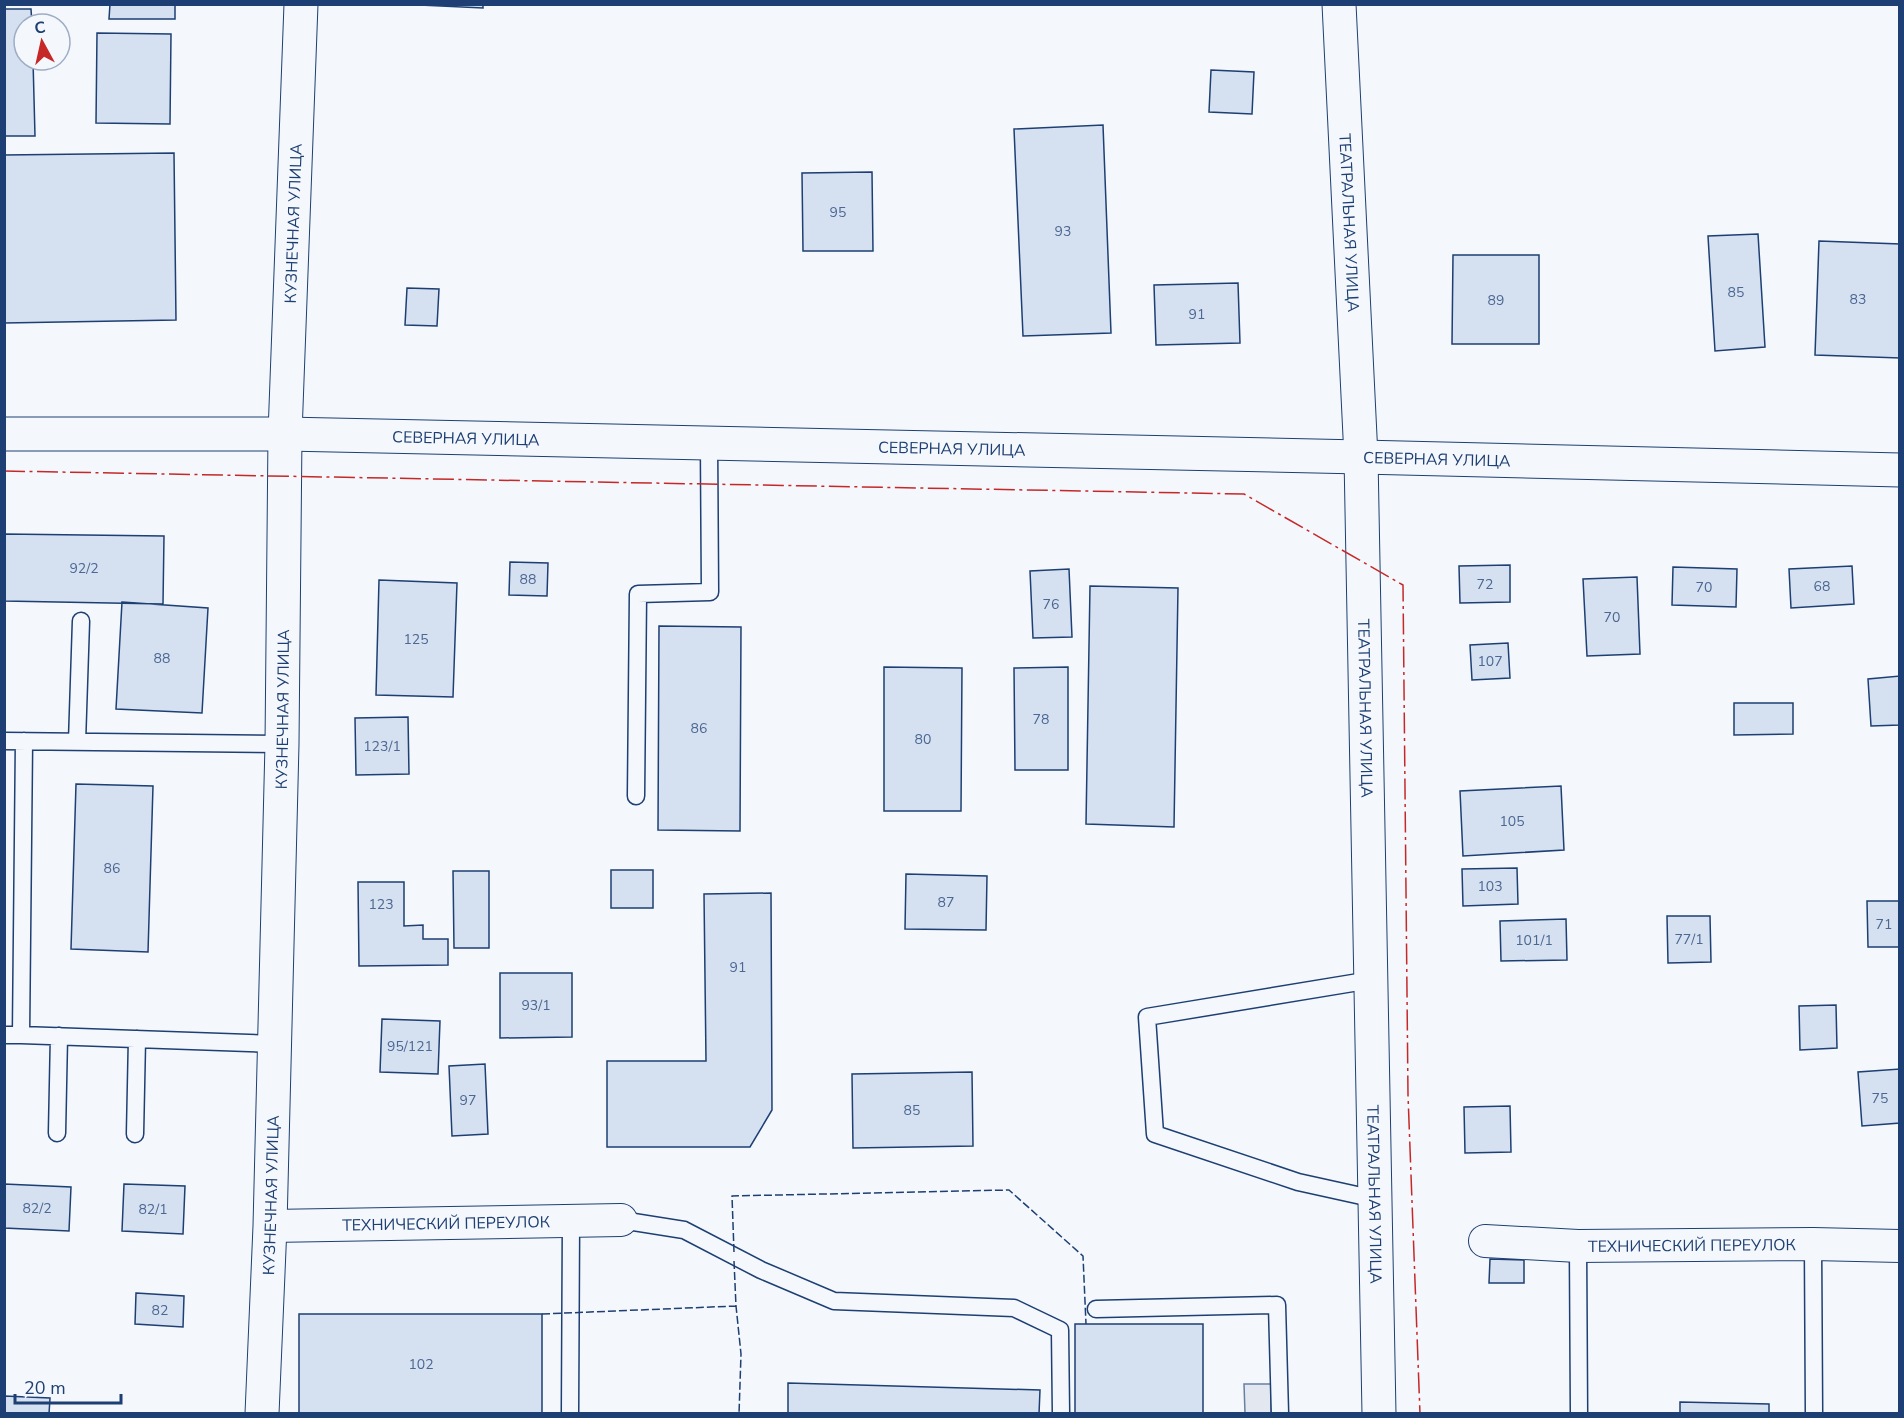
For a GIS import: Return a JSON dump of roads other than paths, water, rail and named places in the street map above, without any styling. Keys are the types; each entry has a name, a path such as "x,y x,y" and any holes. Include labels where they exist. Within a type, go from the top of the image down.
{"street":[{"name":"КУЗНЕЧНАЯ УЛИЦА","path":"262,1413 270,1226 282,744 285,434 301,4"},
{"name":"ТЕАТРАЛЬНАЯ УЛИЦА","path":"1340,4 1361,457 1379,1413"},
{"name":"СЕВЕРНАЯ УЛИЦА","path":"4,434 285,434 1899,470"},
{"name":"ТЕХНИЧЕСКИЙ ПЕРЕУЛОК","path":"270,1226 621,1220"},
{"name":"ТЕХНИЧЕСКИЙ ПЕРЕУЛОК","path":"1485,1241 1578,1246 1813,1244 1899,1246"}],"lane":[{"path":"636,796 638,594 710,592 709,443"},
{"path":"77,742 81,621"},
{"path":"4,741 282,744"},
{"path":"24,741 13,1035 274,1044"},
{"path":"1371,980 1148,1017 1155,1134 1298,1182 1375,1198"},
{"path":"57,1133 59,1036"},
{"path":"135,1134 137,1039"},
{"path":"621,1220 684,1230 761,1270 834,1301 1014,1308 1060,1330 1061,1413"},
{"path":"570,1413 571,1221"},
{"path":"1813,1244 1814,1413"},
{"path":"1578,1246 1579,1413"},
{"path":"1096,1309 1277,1305 1280,1413"}]}
